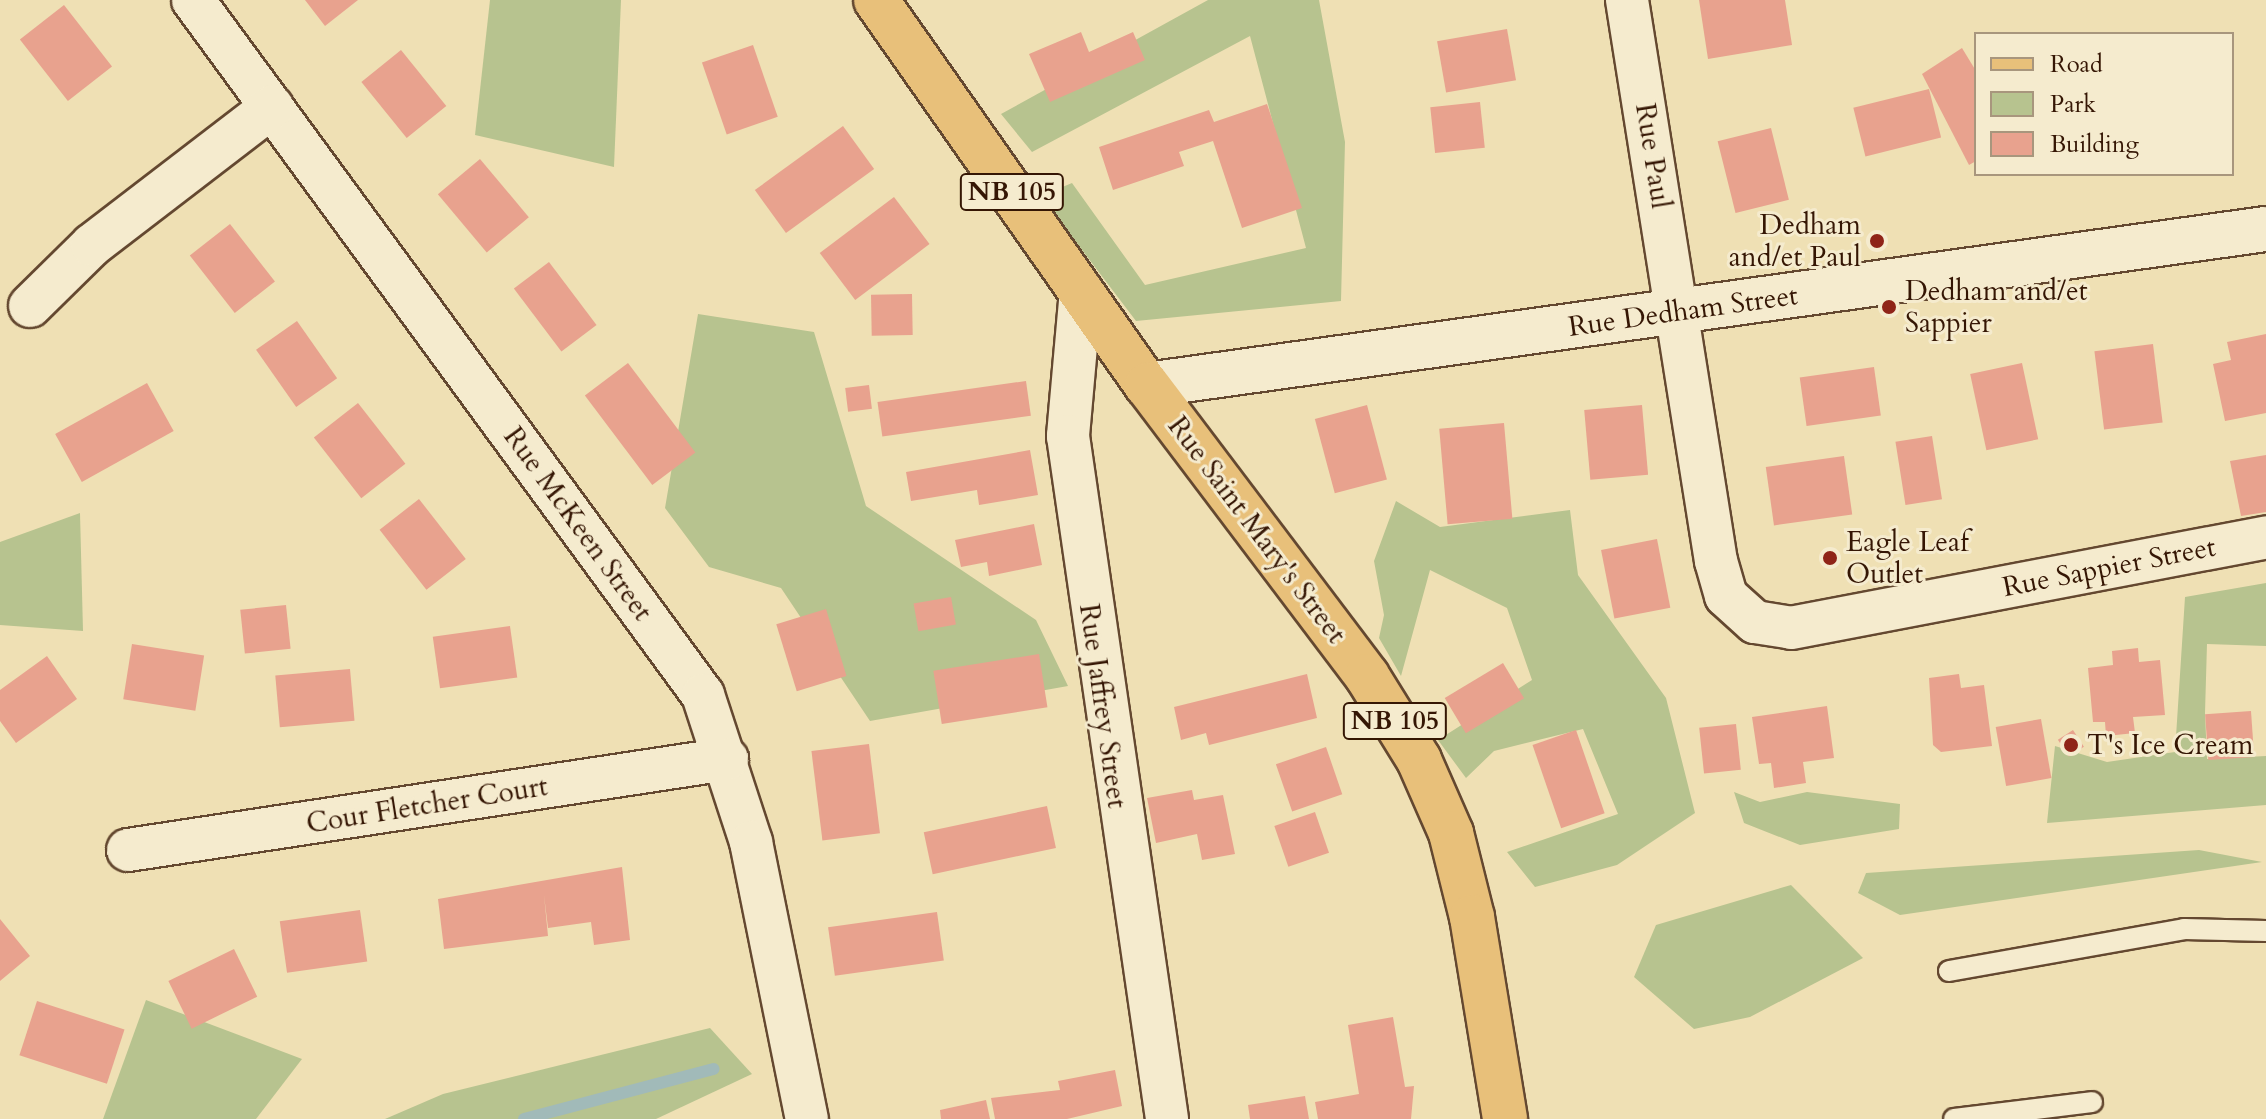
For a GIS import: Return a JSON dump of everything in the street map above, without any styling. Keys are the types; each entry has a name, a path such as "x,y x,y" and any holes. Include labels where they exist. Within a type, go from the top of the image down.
{"main road":[{"name":"Rue Saint Mary's Street","path":"876,0 1147,385 1367,676 1419,760 1451,833 1472,917 1505,1119"}],"street":[{"name":"Rue McKeen Street","path":"193,0 703,695 727,759 807,1119"},
{"name":"Rue Paul","path":"1627,0 1678,311"},
{"path":"30,306 92,245 272,107"},
{"name":"Rue Dedham Street","path":"1147,385 2266,229"},
{"name":"Rue Jaffrey Street","path":"1081,290 1068,436 1167,1119"},
{"name":"Rue Sappier Street","path":"1678,311 1716,561 1726,596 1755,622 1791,628 2266,537"},
{"name":"Cour Fletcher Court","path":"128,850 727,759"}],"lane":[{"path":"1949,971 2184,929 2266,931"},
{"path":"1954,1119 2092,1102"}],"green space":[{"path":"490,0 621,0 614,167 475,135"},
{"path":"1208,0 1319,0 1345,142 1341,301 1136,321 1041,196 1072,183 1145,285 1306,248 1250,36 1032,152 1001,114"},
{"path":"698,314 814,332 866,506 1036,620 1068,686 870,721 781,588 709,567 665,508"},
{"path":"1396,501 1440,527 1570,510 1578,575 1666,698 1695,813 1617,865 1535,887 1507,852 1618,814 1583,729 1494,751 1466,778 1438,740 1532,680 1507,608 1430,570 1401,676 1379,638 1384,615 1374,561"},
{"path":"80,513 83,631 0,625 0,542"},
{"path":"2266,583 2266,646 2207,644 2205,713 2207,759 2266,756 2266,805 2047,823 2055,746 2107,762 2175,752 2185,597"},
{"path":"1734,792 1760,802 1807,792 1900,804 1899,829 1800,845 1744,823"},
{"path":"2199,850 2262,862 1900,915 1858,893 1866,873"},
{"path":"1791,885 1863,958 1750,1017 1694,1029 1634,977 1656,925"},
{"path":"146,1000 302,1059 256,1119 103,1119"},
{"path":"710,1028 752,1074 656,1119 385,1119 443,1094"}],"building":[{"path":"305,0 358,0 325,26"},
{"path":"1699,0 1785,0 1792,45 1708,59"},
{"path":"64,5 112,66 68,101 20,39"},
{"path":"1507,29 1516,80 1446,93 1437,41"},
{"path":"1081,32 1089,52 1133,32 1145,60 1050,102 1029,54"},
{"path":"753,45 778,117 727,134 702,63"},
{"path":"1962,48 1974,68 1974,162 1969,165 1922,74"},
{"path":"401,50 446,106 407,138 361,82"},
{"path":"1929,89 1941,138 1865,156 1853,108"},
{"path":"1480,102 1485,148 1435,153 1430,107"},
{"path":"1267,104 1302,208 1242,228 1213,141 1179,152 1184,166 1113,190 1099,147 1209,110 1214,122"},
{"path":"843,126 874,169 786,233 755,190"},
{"path":"1771,128 1789,200 1736,213 1718,141"},
{"path":"480,159 529,217 487,253 438,194"},
{"path":"894,197 930,244 855,300 820,253"},
{"path":"230,224 275,282 235,313 190,255"},
{"path":"549,262 597,325 561,352 514,288"},
{"path":"912,294 913,335 872,336 871,295"},
{"path":"297,321 337,378 296,407 256,350"},
{"path":"2266,334 2266,413 2225,421 2213,364 2231,360 2227,342"},
{"path":"2153,344 2163,422 2104,430 2094,351"},
{"path":"628,363 695,452 652,485 585,395"},
{"path":"2022,363 2038,439 1986,450 1970,374"},
{"path":"1874,367 1881,416 1807,426 1800,377"},
{"path":"1026,381 1031,416 882,437 877,402"},
{"path":"147,383 174,431 82,482 55,434"},
{"path":"869,385 872,409 848,412 845,388"},
{"path":"358,403 405,464 361,498 314,437"},
{"path":"1367,405 1387,479 1335,493 1315,419"},
{"path":"1642,405 1648,475 1590,480 1584,410"},
{"path":"1504,423 1512,519 1448,524 1439,429"},
{"path":"1932,436 1942,499 1905,505 1895,442"},
{"path":"1030,450 1038,495 979,505 977,490 911,501 906,472"},
{"path":"2266,455 2266,512 2241,516 2230,461"},
{"path":"1844,456 1852,514 1774,525 1766,467"},
{"path":"419,499 466,559 426,590 380,530"},
{"path":"1034,524 1042,565 989,576 987,562 961,567 955,540"},
{"path":"1657,539 1670,608 1614,619 1601,550"},
{"path":"951,597 956,625 918,631 914,604"},
{"path":"286,605 291,649 245,654 240,610"},
{"path":"826,609 846,676 797,691 776,624"},
{"path":"510,626 517,677 440,688 433,637"},
{"path":"132,644 204,655 195,711 123,699"},
{"path":"2138,648 2139,662 2160,660 2165,715 2133,717 2135,733 2106,736 2105,722 2093,722 2088,668 2113,665 2112,651"},
{"path":"1039,654 1047,707 942,724 933,671"},
{"path":"47,656 77,699 16,743 0,721 0,690"},
{"path":"1503,663 1524,698 1466,733 1445,698"},
{"path":"350,669 355,721 280,727 275,676"},
{"path":"1307,674 1317,718 1209,745 1206,733 1181,740 1174,707"},
{"path":"1959,674 1961,688 1984,685 1992,746 1941,752 1933,745 1929,678"},
{"path":"1827,706 1834,758 1803,762 1806,783 1774,788 1771,763 1759,764 1752,717"},
{"path":"2251,711 2254,757 2208,760 2205,714"},
{"path":"2041,719 2051,778 2006,786 1996,727"},
{"path":"1736,724 1741,770 1704,774 1699,728"},
{"path":"1576,730 1605,813 1561,828 1533,745"},
{"path":"2073,730 2084,747 2069,757 2058,740"},
{"path":"869,744 880,833 822,840 811,751"},
{"path":"1326,747 1342,794 1292,812 1276,764"},
{"path":"1192,790 1194,800 1223,795 1235,854 1202,860 1197,834 1156,843 1147,798"},
{"path":"1047,806 1056,848 933,874 924,832"},
{"path":"1315,812 1329,853 1288,867 1274,826"},
{"path":"622,867 630,940 594,945 591,922 548,928 544,895 548,936 444,949 438,899"},
{"path":"360,910 367,961 287,973 280,921"},
{"path":"937,912 944,961 835,976 828,927"},
{"path":"0,919 30,956 0,981"},
{"path":"234,949 257,997 192,1029 168,981"},
{"path":"37,1001 124,1029 107,1084 19,1055"},
{"path":"1393,1017 1405,1087 1414,1086 1411,1119 1318,1119 1315,1102 1359,1094 1348,1025"},
{"path":"1115,1070 1122,1106 1067,1119 995,1119 991,1098 1060,1090 1058,1081"},
{"path":"1305,1096 1309,1119 1250,1119 1248,1105"},
{"path":"986,1100 990,1119 941,1119 940,1110"}],"waterway":[{"path":"524,1119 713,1069"}],"place":[{"name":"Dedham and/et Paul","path":"1877,241"},
{"name":"Dedham and/et Sappier","path":"1889,307"},
{"name":"Eagle Leaf Outlet","path":"1830,558"},
{"name":"T's Ice Cream","path":"2071,745"}]}
